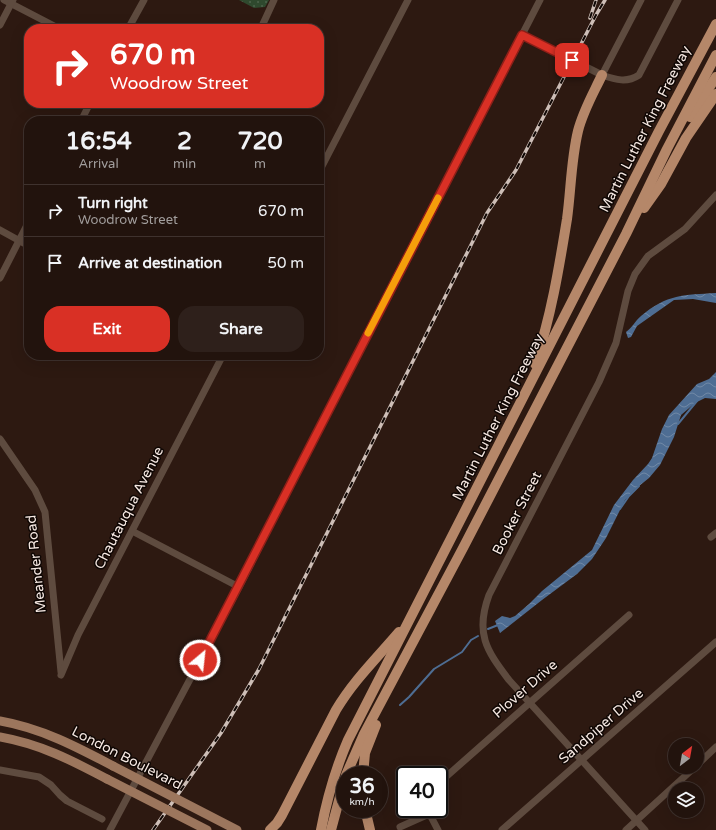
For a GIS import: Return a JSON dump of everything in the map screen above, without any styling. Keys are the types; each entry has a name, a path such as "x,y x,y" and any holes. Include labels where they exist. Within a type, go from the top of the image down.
{"highway":[{"name":"Martin Luther King Freeway","path":"321,830 331,786 348,740 659,131 716,24"},
{"path":"667,149 716,55"},
{"path":"524,397 542,343 554,295 567,217 574,153 578,132 583,116 602,76"},
{"path":"667,149 691,116 716,77"},
{"path":"626,234 661,184 686,138 716,94"},
{"name":"Martin Luther King Freeway","path":"350,766 358,745 626,234 667,149"},
{"path":"270,830 282,815 336,710 346,694 399,632 419,603"},
{"path":"364,766 365,753 368,744 386,704 400,666"},
{"path":"331,830 336,811"},
{"path":"367,818 370,830"}],"main road":[{"name":"London Boulevard","path":"0,722 27,727 47,734 113,766 237,830"},
{"name":"London Boulevard","path":"0,737 47,750 207,830"}],"street":[{"path":"131,24 144,0"},
{"path":"263,24 274,0"},
{"path":"324,162 408,0"},
{"path":"110,830 239,587 540,0"},
{"path":"602,76 641,0"},
{"path":"522,35 602,76 615,80 626,81 639,75 678,0"},
{"path":"0,24 9,1 51,24"},
{"name":"Booker Street","path":"644,830 509,680 492,658 488,651 482,615 487,600 602,376 616,343 628,291 635,274 648,256 685,229 716,195"},
{"path":"0,230 24,243"},
{"path":"0,278 24,230"},
{"name":"Chautauqua Avenue","path":"61,675 78,635 220,360"},
{"name":"Meander Road","path":"0,439 35,490 45,512 61,675"},
{"path":"132,531 239,587"},
{"name":"Plover Drive","path":"448,775 629,615"},
{"name":"Sandpiper Drive","path":"502,830 716,642"},
{"path":"704,758 716,747"},
{"path":"0,770 39,777 51,785 67,801 102,819"},
{"path":"626,830 687,774"},
{"path":"400,827 416,818"},
{"path":"432,818 438,830"}],"green space":[{"path":"239,0 269,0 265,7 254,8"}],"water":[{"path":"716,293 716,303 693,299 674,300 637,326 631,337 628,338 626,332 641,316 659,303 685,295"},
{"path":"716,372 716,399 705,398 695,403 681,415 674,437 660,465 649,478 634,490 625,500 606,538 592,559 577,574 500,633 495,621 502,616 510,618 515,616 542,591 592,550 614,505 652,458 662,429 669,415 697,384 709,379"}],"waterway":[{"path":"678,424 697,401"},
{"path":"620,509 629,496 639,486"},
{"path":"488,629 498,625"},
{"path":"400,705 434,669 462,652 471,640 478,636"}],"railway":[{"path":"590,18 596,0"},
{"path":"153,830 221,733 259,669 487,213 516,170 605,0"}],"slow traffic":[{"path":"368,333 438,198"}],"route":[{"path":"200,660 239,587 522,35 572,60"}]}
